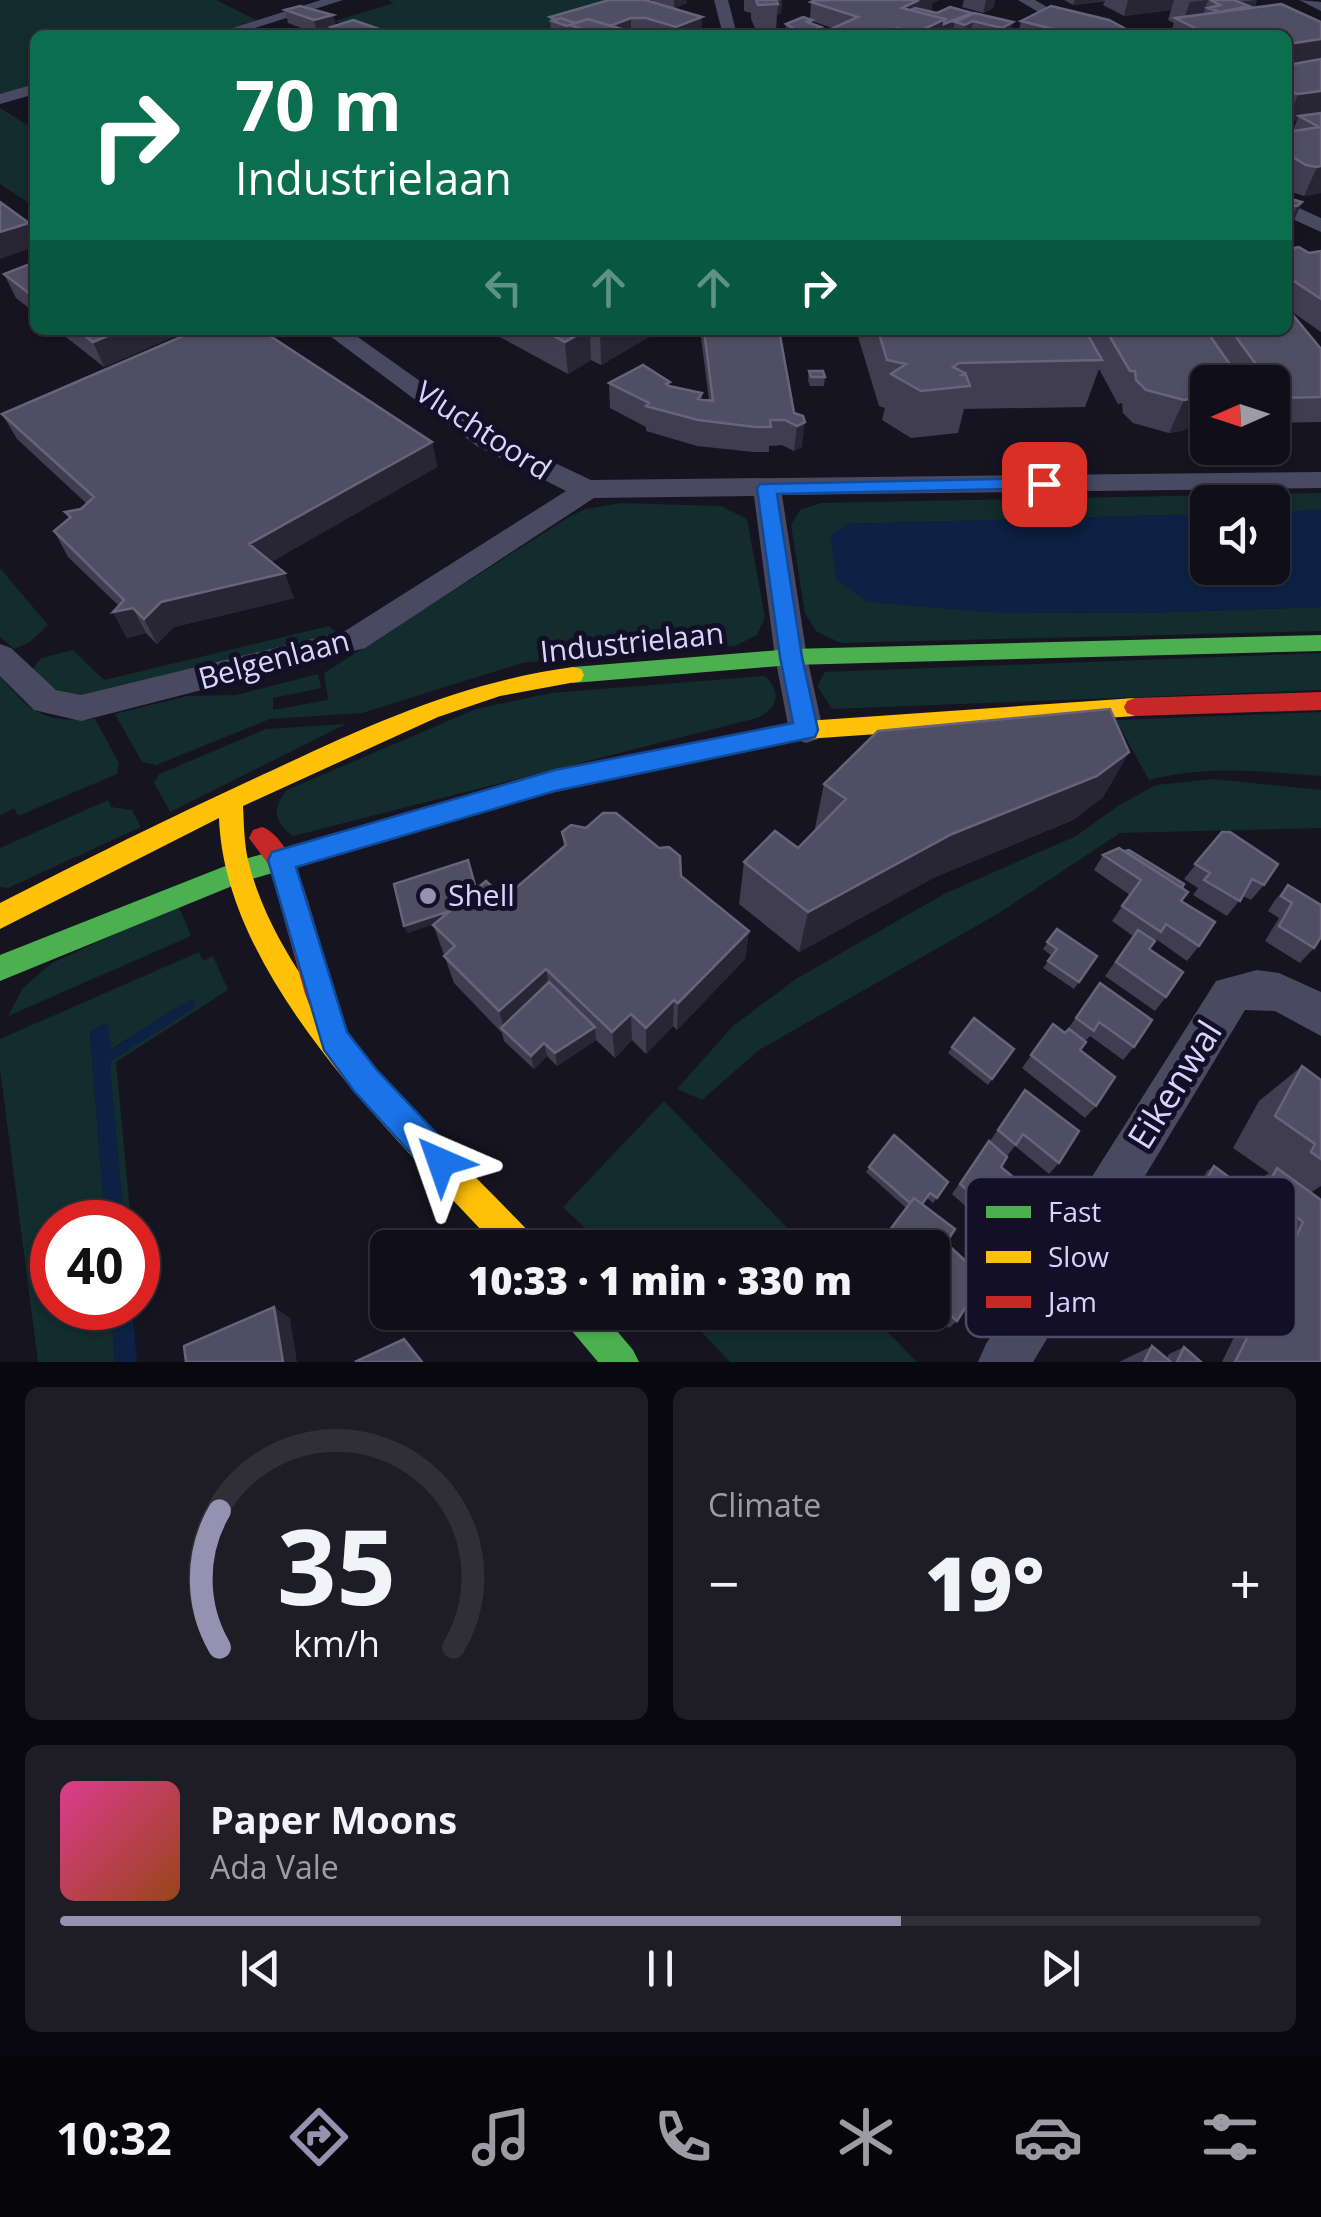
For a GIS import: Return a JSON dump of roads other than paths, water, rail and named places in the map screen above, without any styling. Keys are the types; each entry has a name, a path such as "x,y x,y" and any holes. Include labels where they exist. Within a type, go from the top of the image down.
{"main road":[{"name":"Industrielaan","path":"0,917 230,800 388,726 456,702 556,678 791,657 1321,642"},
{"path":"0,968 238,872 555,780 739,740 806,730 1067,709 1321,701"},
{"path":"230,800 281,860 334,1040"},
{"path":"230,800 238,872 290,983 365,1080 503,1230"},
{"path":"593,1330 621,1362"}],"street":[{"path":"234,30 336,0"},
{"path":"720,0 729,30"},
{"path":"1025,0 1079,30"},
{"path":"1306,0 1321,6"},
{"path":"0,99 30,90"},
{"path":"1292,211 1321,226"},
{"name":"Vluchtoord","path":"340,335 508,454 559,480 588,489 1321,480"},
{"path":"767,488 791,657 806,730"},
{"name":"Belgenlaan","path":"0,656 46,701 81,708 320,652 379,626 588,489"},
{"name":"Eikenwal","path":"1118,1177 1231,995 1252,987 1286,992 1321,1016"},
{"name":"Eikenwal","path":"1004,1362 1019,1337"}],"water":[{"path":"1321,510 1321,607 1141,613 983,612 867,602 836,579 830,536 847,524 1190,514 1190,585 1290,585 1290,511"},
{"path":"192,998 195,1007 110,1062 122,1200 103,1200 90,1031 107,1023 111,1050"},
{"path":"113,1330 134,1330 137,1362 115,1362"}],"place":[{"name":"Shell","path":"428,896"}]}
